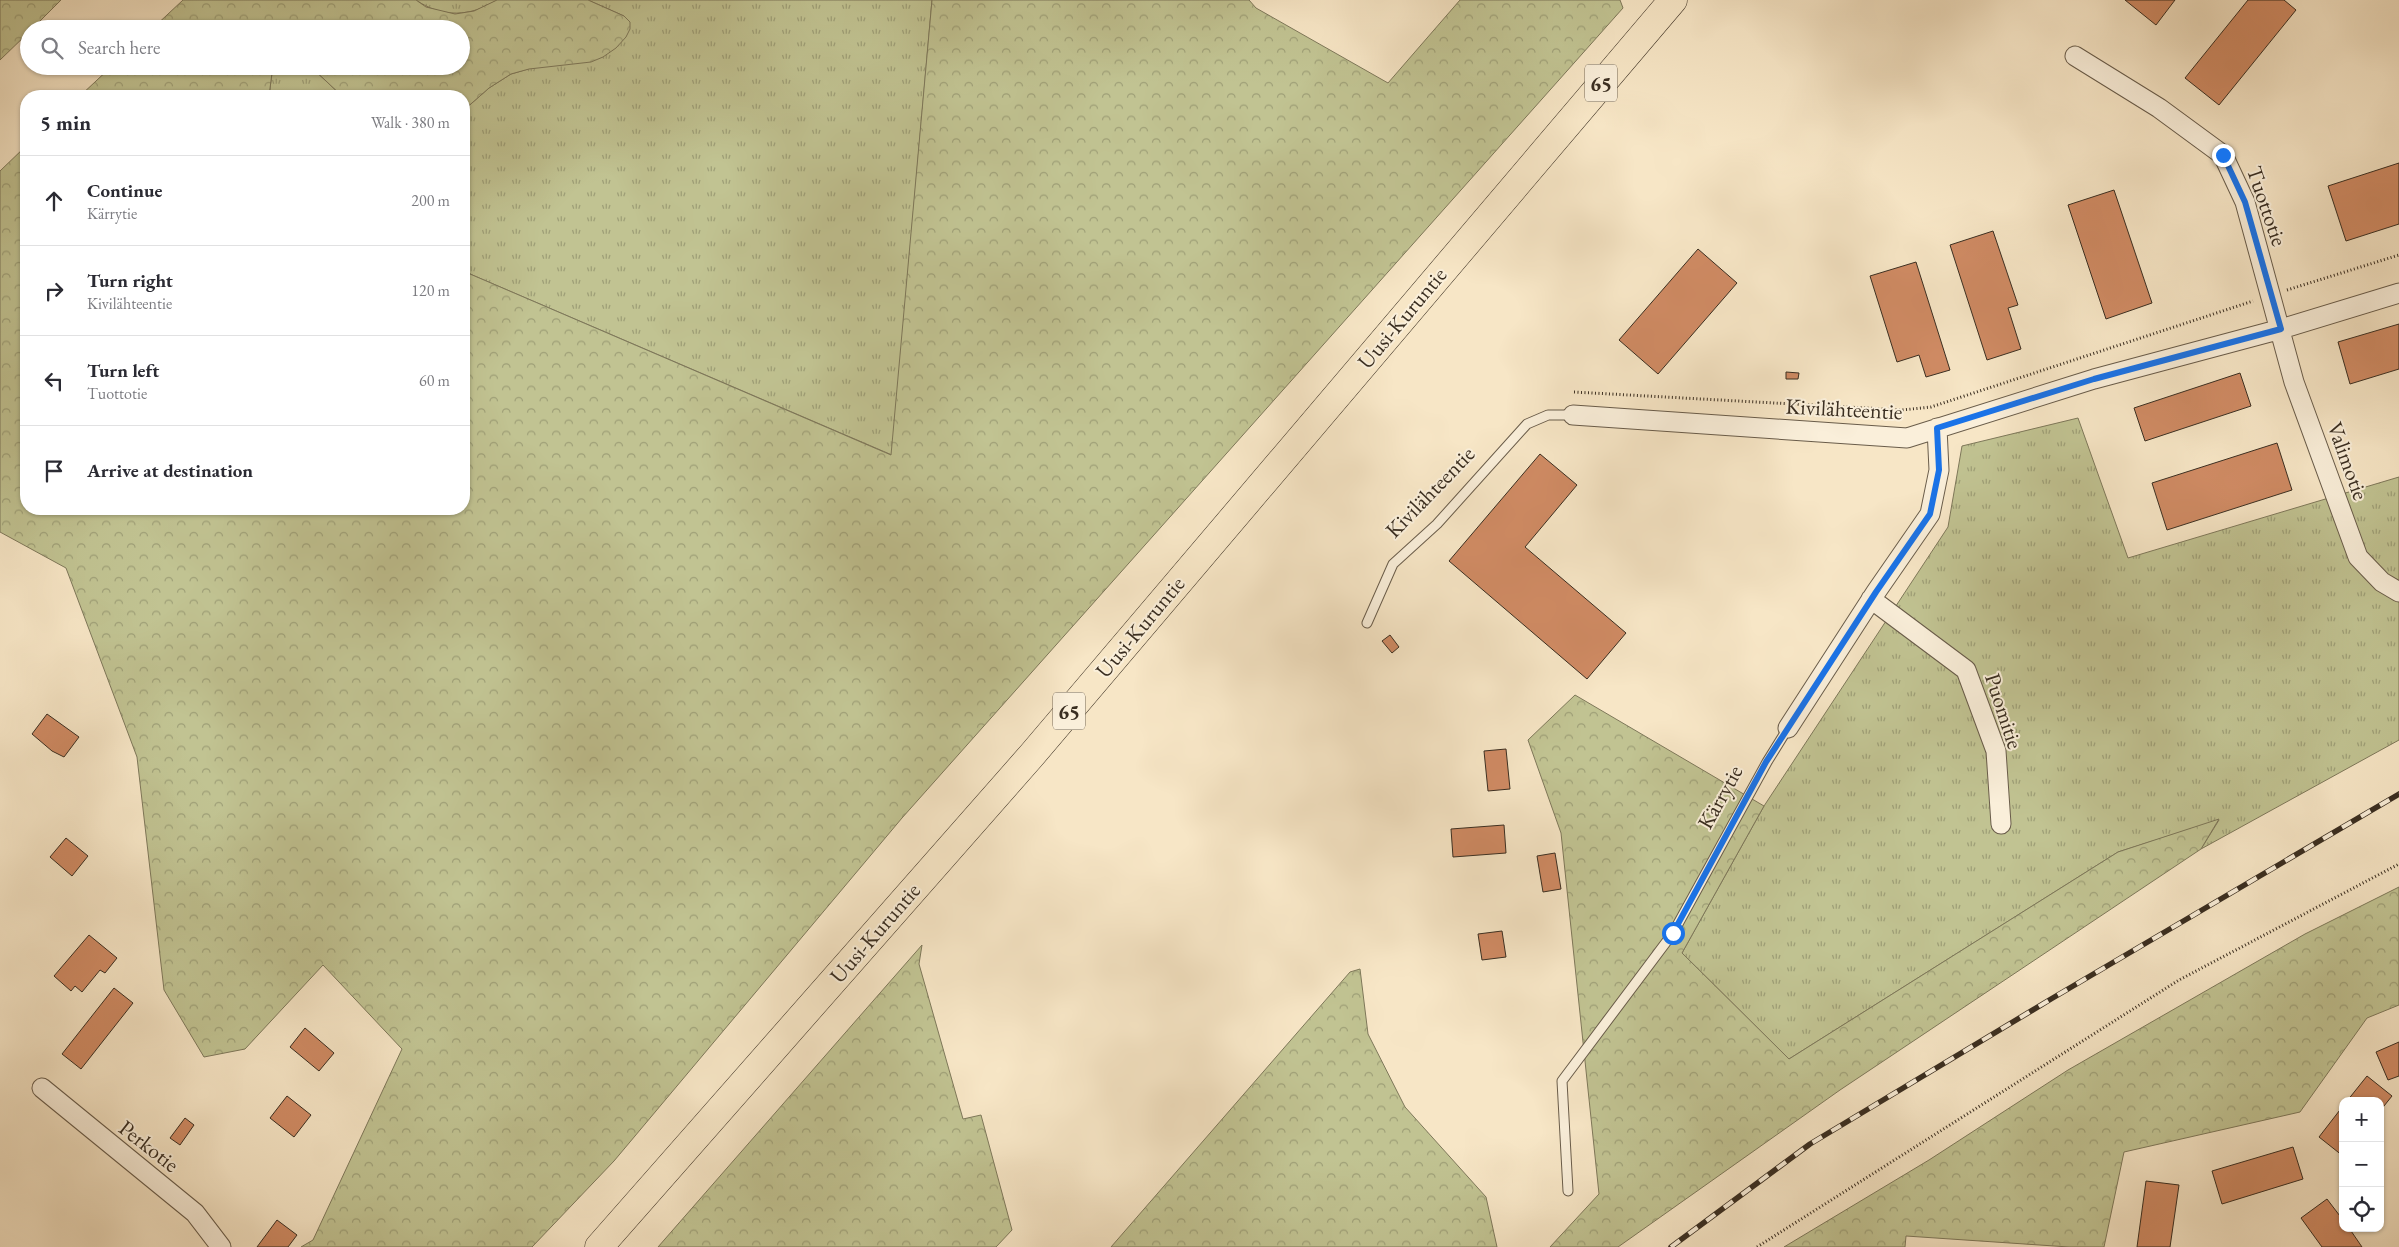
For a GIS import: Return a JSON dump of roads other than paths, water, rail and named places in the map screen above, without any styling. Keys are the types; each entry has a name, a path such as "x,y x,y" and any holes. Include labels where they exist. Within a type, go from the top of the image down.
{"main road":[{"name":"Uusi-Kuruntie","path":"599,1247 1031,756 1668,2"}],"street":[{"name":"Tuottotie","path":"2075,56 2159,108 2223,155 2245,202 2281,329"},
{"name":"Kivilähteentie","path":"1573,414 1907,438 2094,379 2281,329 2399,293"},
{"name":"Valimotie","path":"2281,329 2294,382 2358,557 2382,582 2399,592"},
{"name":"Kärrytie","path":"1788,728 1871,599 1930,514 1939,470 1937,428"},
{"name":"Puomitie","path":"1871,599 1966,670 1996,751 2001,824"},
{"name":"Perkotie","path":"42,1088 195,1213 221,1247"}],"lane":[{"name":"Kivilähteentie","path":"1367,623 1393,564 1437,524 1527,424 1548,415 1573,414"},
{"name":"Kärrytie","path":"1568,1191 1562,1081 1673,933 1766,762 1788,728"}],"railway":[{"path":"1671,1247 1810,1144 2051,999 2399,794"}]}
